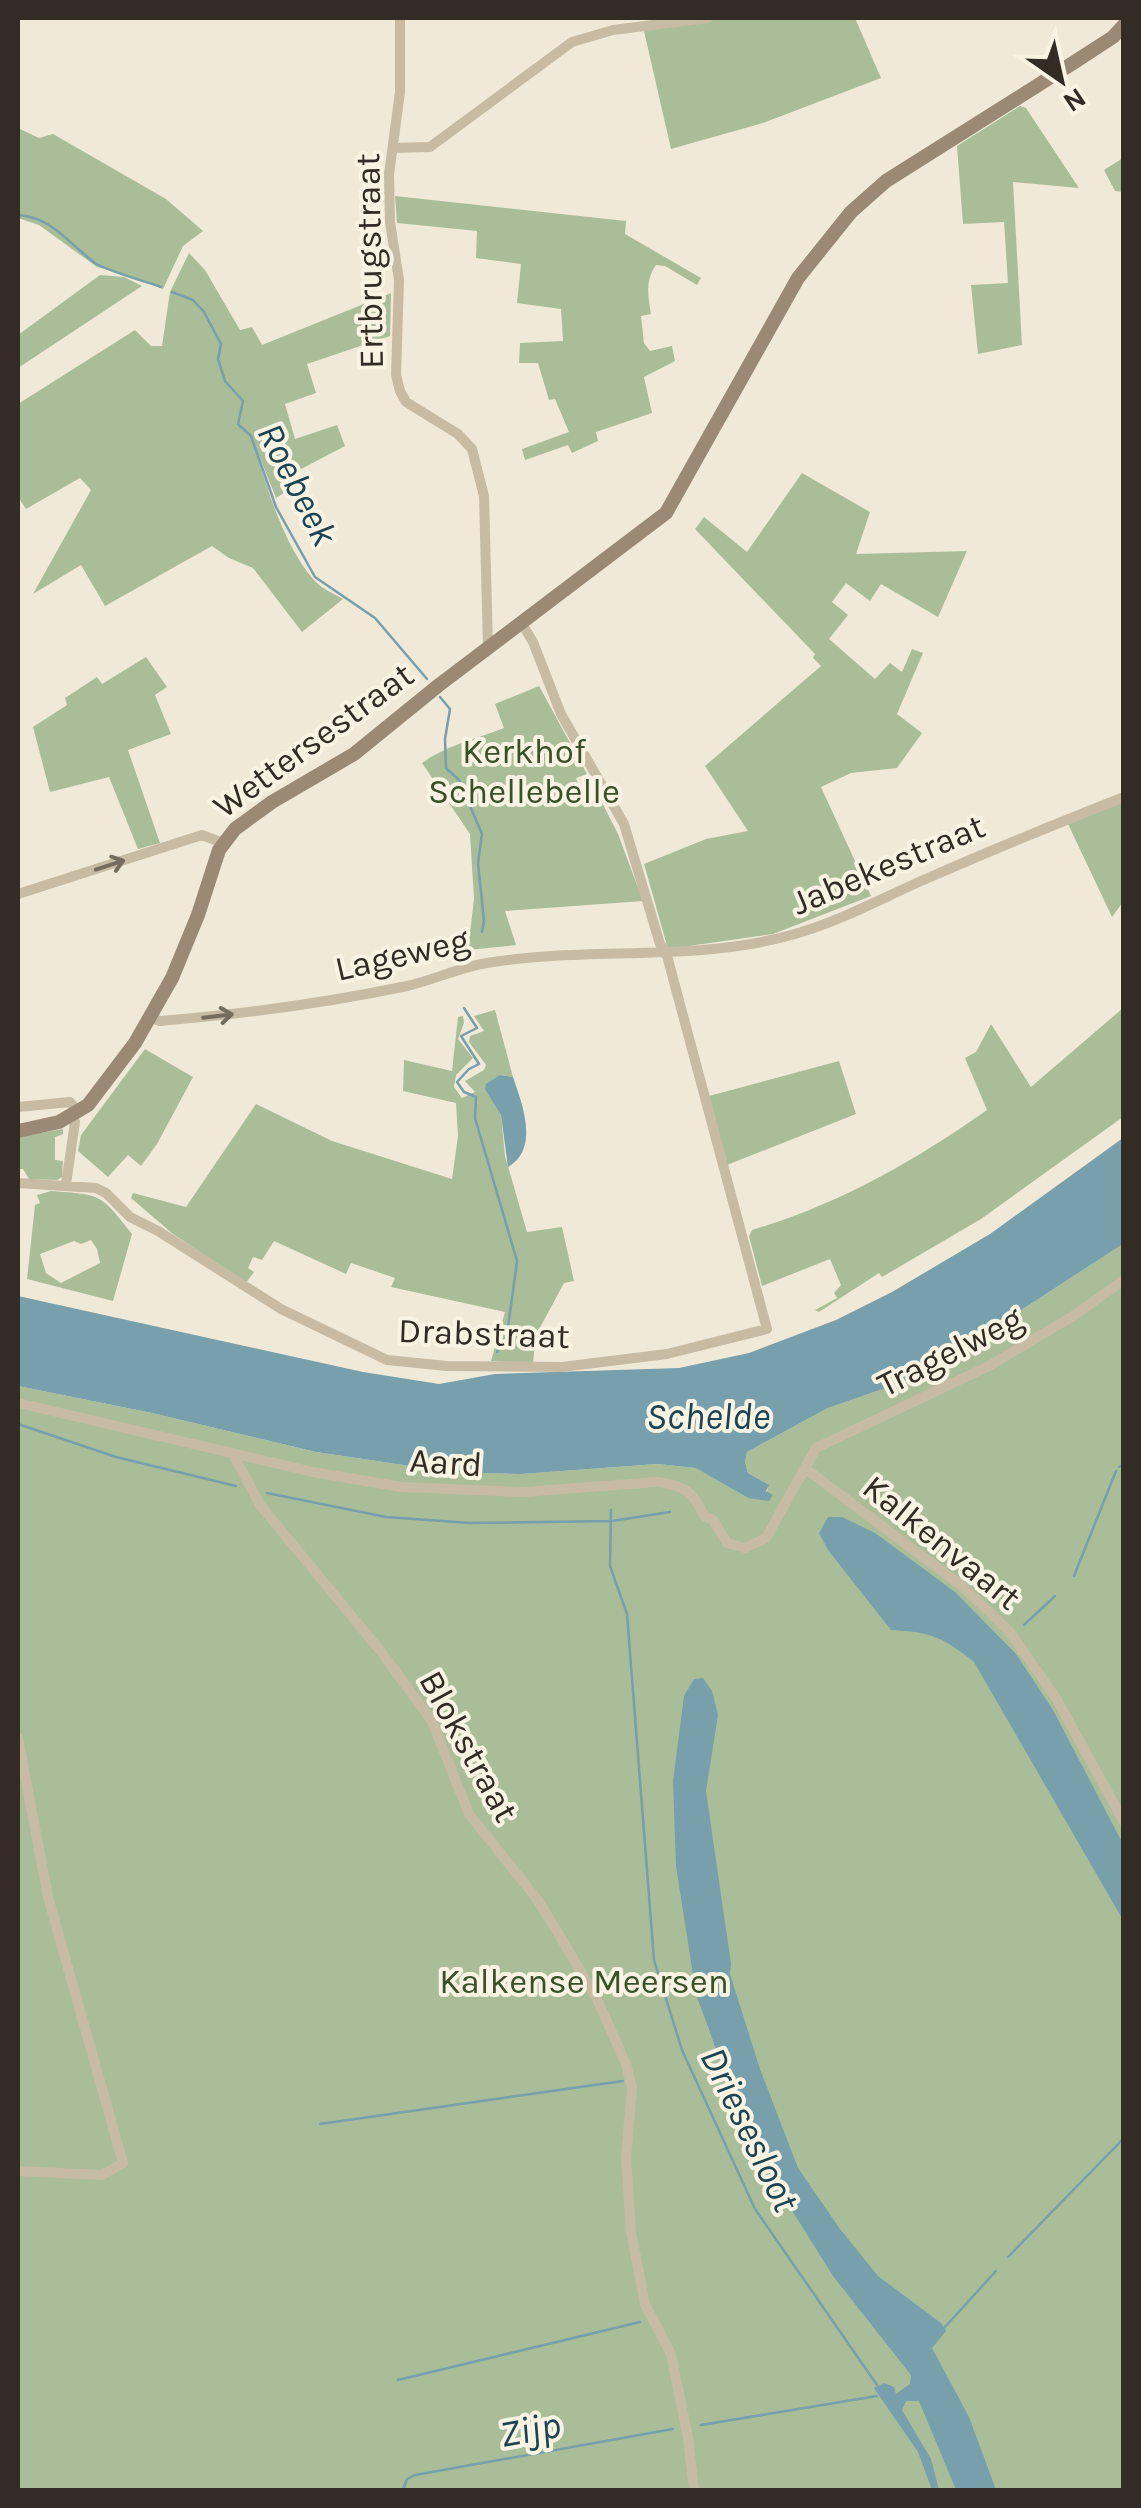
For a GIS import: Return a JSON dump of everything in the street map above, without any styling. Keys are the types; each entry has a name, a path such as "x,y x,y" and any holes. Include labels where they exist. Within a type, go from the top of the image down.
{"main road":[{"name":"Wettersestraat","path":"76,1114 97,1095 152,1018 192,929 223,843 257,812 354,754 488,646 666,513 798,278 851,212 886,181 1113,37 1124,25"},
{"path":"18,1131 76,1114"}],"street":[{"name":"Ertbrugstraat","path":"400,18 400,92 390,222 399,280 396,374 406,402 458,434 472,449 480,472 488,646"},
{"path":"393,148 434,145 572,42 613,30 708,18"},
{"path":"522,622 561,714 624,824 660,944 666,952"},
{"name":"Jabekestraat","path":"666,952 796,934 1124,797"},
{"path":"18,894 205,834 223,843"},
{"name":"Lageweg","path":"152,1018 198,1018 403,987 484,963 666,952"},
{"name":"Drabstraat","path":"18,1183 96,1188 130,1218 158,1231 280,1308 387,1360 464,1367 562,1367 668,1354 766,1329 666,952"},
{"path":"18,1107 70,1102 76,1114 66,1184"},
{"name":"Tragelweg","path":"806,1469 810,1456 827,1441 988,1366 1124,1280"},
{"name":"Aard","path":"18,1403 233,1454 357,1480 432,1490 523,1492 657,1482 678,1485 696,1499 726,1543 745,1548 766,1538 806,1469"},
{"name":"Blokstraat","path":"233,1454 260,1505 367,1634 432,1721 469,1814 537,1899 597,1999 631,2075 626,2157 630,2232 646,2304 671,2354 694,2490"},
{"name":"Kalkenvaart","path":"806,1469 962,1586 1009,1631 1056,1698 1124,1822"},
{"path":"18,1738 48,1897 123,2163 102,2175 18,2170"}],"green space":[{"path":"709,18 855,18 881,78 763,123 671,149 644,31"},
{"path":"1020,106 1026,108 1079,188 1013,182 1022,345 978,354 971,285 1008,283 1004,222 963,224 957,146"},
{"path":"18,128 39,138 53,134 166,199 203,231 183,246 163,289 97,267 39,225 18,218"},
{"path":"1123,158 1123,192 1115,191 1104,170"},
{"path":"395,196 626,221 625,234 701,278 697,285 665,266 656,265 650,276 651,314 641,316 644,343 650,351 672,346 675,361 644,377 652,413 596,432 598,441 572,453 568,445 525,460 522,449 569,432 555,399 549,400 538,363 519,363 520,343 563,341 561,309 517,303 521,264 476,258 477,231 397,223"},
{"path":"189,253 205,270 240,330 252,327 262,345 391,293 390,336 307,364 316,393 285,404 295,439 337,425 345,446 286,477 287,491 276,498 256,448 272,500 296,555 317,583 343,599 302,632 253,568 212,546 105,606 81,565 33,594 91,490 80,478 26,509 18,497 18,404 135,330 151,346 162,346 170,292"},
{"path":"100,275 124,277 142,286 18,368 18,335"},
{"path":"802,473 870,512 856,554 967,551 938,617 881,584 870,601 846,583 832,602 848,615 829,639 875,679 890,663 902,672 912,649 923,653 897,714 922,733 897,768 851,773 821,787 871,896 773,934 668,949 644,864 706,839 748,831 705,766 821,666 813,658 815,654 695,529 704,517 747,552"},
{"path":"146,657 167,687 155,695 171,734 128,750 160,843 138,849 109,777 50,792 33,727 67,705 65,698 97,677 102,684"},
{"name":"Kerkhof Schellebelle","path":"539,686 587,774 576,778 581,790 593,785 618,834 643,901 505,911 516,945 468,950 474,899 470,834 422,763 451,747 504,728 495,704"},
{"path":"1123,802 1123,902 1112,917 1068,824"},
{"path":"1123,1008 1123,1117 981,1219 882,1277 879,1273 819,1312 815,1310 837,1298 834,1293 841,1285 830,1259 762,1286 749,1236 752,1230 814,1208 874,1180 987,1110 965,1058 976,1052 991,1024 1031,1087"},
{"path":"495,1010 513,1077 500,1075 491,1096 501,1115 505,1156 527,1232 562,1227 574,1281 564,1283 536,1335 533,1363 491,1361 505,1312 391,1287 395,1278 351,1263 346,1274 274,1241 262,1260 253,1257 248,1268 254,1272 246,1283 173,1234 131,1198 133,1193 186,1207 256,1104 332,1141 452,1179 458,1136 456,1103 403,1091 404,1060 452,1071 458,1017 463,1016 458,1039 473,1058 456,1075 454,1087 462,1098 475,1092 465,1081 486,1065 469,1042 470,1036 484,1031 474,1016"},
{"path":"145,1049 193,1077 141,1166 128,1155 108,1177 78,1151 81,1135"},
{"path":"839,1061 856,1114 727,1165 709,1096"},
{"path":"63,1129 63,1134 55,1137 55,1160 63,1161 62,1177 29,1179 23,1169 18,1169 18,1137"},
{"path":"51,1191 99,1199 132,1234 113,1301 27,1279 35,1205 40,1203 37,1195","holes":["91,1240 100,1263 61,1283 46,1273 40,1254 74,1241 81,1244"]},
{"name":"Kalkense Meersen","path":"1123,1244 1123,2490 18,2490 18,1386 316,1452 451,1472 521,1474 657,1464 697,1468 748,1498 762,1498 768,1485 748,1473 747,1452 828,1408 918,1377"}],"water":[{"path":"500,1075 513,1077 526,1125 524,1149 508,1167 501,1115 485,1089"},
{"name":"Schelde","path":"1123,1138 1123,1244 918,1377 828,1408 747,1452 748,1473 769,1485 766,1491 773,1495 769,1501 748,1498 696,1468 657,1464 521,1474 451,1472 316,1452 18,1386 18,1296 363,1372 439,1384 495,1374 679,1368 749,1353 836,1320 892,1292 990,1234"},
{"path":"828,1517 842,1517 875,1533 955,1592 1016,1654 1053,1710 1123,1844 1123,1920 974,1662 936,1637 891,1630 828,1550 819,1533"},
{"path":"703,1678 712,1691 718,1715 706,1791 730,1974 760,2069 798,2168 840,2229 878,2276 941,2323 946,2331 932,2348 969,2417 996,2490 956,2490 919,2401 906,2401 902,2410 931,2459 939,2490 932,2490 918,2452 874,2388 884,2383 894,2387 896,2394 910,2384 911,2375 833,2276 751,2145 696,1994 676,1866 673,1781 684,1696 694,1679"}],"waterway":[{"name":"Roebeek","path":"18,215 50,226 100,266 161,287"},
{"name":"Roebeek","path":"172,292 193,300 221,344 218,359 225,381 243,401 238,424 251,436 276,507 315,577 375,618 427,679"},
{"name":"Roebeek","path":"440,697 450,709 446,768 459,780 482,834 478,863 482,932"},
{"name":"Roebeek","path":"464,1008 477,1028 461,1036 479,1064 457,1082 464,1092 476,1097 475,1118 517,1261 507,1335 497,1352"},
{"path":"18,1424 116,1457 236,1486"},
{"path":"1119,1467 1124,1464"},
{"path":"1074,1576 1116,1471"},
{"path":"267,1493 386,1517 470,1523 612,1521 670,1512"},
{"name":"Driesesloot","path":"611,1510 610,1566 627,1614 654,1960 682,2050 755,2209 877,2385"},
{"path":"1024,1625 1055,1596"},
{"path":"320,2124 623,2081"},
{"path":"1008,2257 1124,2138"},
{"path":"944,2328 996,2271"},
{"path":"398,2380 640,2322"},
{"name":"Zijp","path":"701,2425 877,2396"},
{"name":"Zijp","path":"403,2490 407,2479 415,2475 673,2429"}]}
